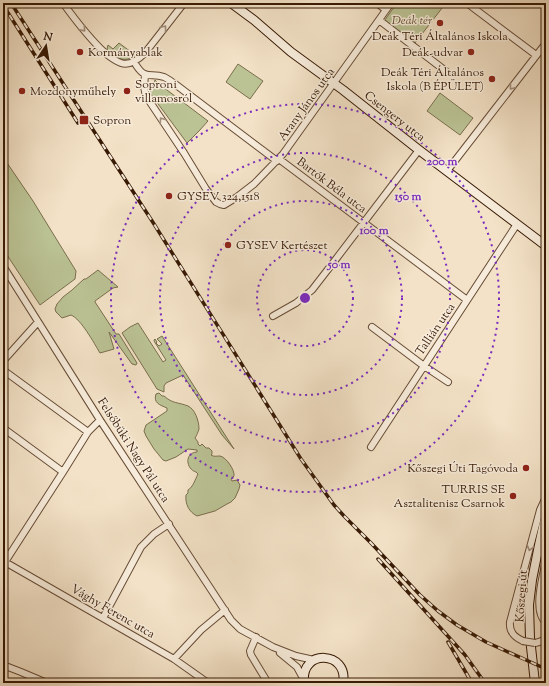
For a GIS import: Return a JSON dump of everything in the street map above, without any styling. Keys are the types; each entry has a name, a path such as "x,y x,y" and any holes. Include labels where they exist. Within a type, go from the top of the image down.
{"main road":[{"name":"Csengery utca","path":"231,3 254,20 291,52 546,246"},
{"name":"Kőszegi út","path":"535,683 530,638 529,605 538,545 546,512"},
{"path":"304,682 306,668 314,660 325,658 331,659 340,666 344,676 343,683"}],"street":[{"path":"63,3 81,28 112,59 121,63 134,62 146,53 184,3"},
{"path":"377,3 386,10"},
{"name":"Arany János utca","path":"145,75 144,87 146,96 206,189 216,202 224,205 254,184 292,144 391,3"},
{"path":"467,3 536,56"},
{"path":"379,20 447,72"},
{"path":"447,171 546,43"},
{"path":"134,62 145,75"},
{"name":"Bartók Béla utca","path":"145,75 164,77 175,84 467,300"},
{"path":"273,316 296,303 312,290 419,150"},
{"name":"Tallián utca","path":"371,447 517,224"},
{"name":"Felsőbüki Nagy Pál utca","path":"3,266 100,420 231,620 240,629 273,647"},
{"path":"3,361 38,322"},
{"path":"372,327 448,382"},
{"path":"3,370 88,432"},
{"path":"4,563 88,432 100,420"},
{"path":"3,428 63,472"},
{"path":"546,497 540,510 510,622 510,628 513,635 523,641 546,645"},
{"path":"103,618 140,547 154,534 169,524"},
{"path":"546,560 539,604 541,615 546,623"},
{"name":"Vághy Ferenc utca","path":"4,563 174,659 208,683"},
{"path":"174,659 201,630 225,610"},
{"path":"256,637 250,651 251,655 268,683"},
{"path":"535,643 546,639"},
{"path":"273,647 296,656 314,660"},
{"path":"273,647 297,667 304,682"},
{"path":"3,665 47,683"}],"green space":[{"name":"Deák tér","path":"397,3 446,3 415,43 384,21"},
{"path":"119,43 131,52 132,51 135,55 128,59 120,59 107,49 108,45 113,49"},
{"path":"238,64 263,81 250,99 226,82"},
{"path":"155,80 208,121 187,143 150,93"},
{"path":"440,93 473,118 460,135 427,111"},
{"path":"3,157 33,201 76,271 75,279 40,305 3,249"},
{"path":"98,270 118,287 113,288 95,302 116,334 119,334 137,363 136,365 132,364 109,332 114,349 100,353 87,332 75,317 71,315 62,318 56,312 55,309 57,304 63,297 84,279"},
{"path":"138,323 163,362 166,360 154,341 155,339 159,346 162,344 157,339 162,336 234,449 222,435 183,375 166,383 164,386 164,392 157,389 122,333"},
{"path":"159,393 170,400 188,406 195,412 199,429 195,438 198,444 200,446 202,444 206,448 209,448 212,451 211,455 220,456 230,464 234,473 234,476 231,479 232,481 237,480 240,485 235,498 231,502 215,511 197,516 188,507 186,495 198,474 188,465 188,458 193,453 197,452 197,450 188,449 176,457 166,461 163,460 154,449 144,431 146,425 167,411 167,408 160,405 155,400 156,394"}],"railway":[{"path":"11,3 154,224 301,459 334,505 420,595 438,611 457,625 486,642 546,669"},
{"path":"3,5 78,123"},
{"path":"378,559 465,655 485,683"},
{"path":"448,642 472,683"}],"place":[{"name":"Deák Téri Általános Iskola","path":"440,23"},
{"name":"Kormányablak","path":"80,52"},
{"name":"Deák-udvar","path":"471,52"},
{"name":"Deák Téri Általános Iskola (B ÉPÜLET)","path":"492,79"},
{"name":"Mozdonyműhely","path":"22,91"},
{"name":"Soproni villamosról","path":"127,91"},
{"name":"Sopron","path":"84,120"},
{"name":"GYSEV 324,1518","path":"169,196"},
{"name":"GYSEV Kertészet","path":"228,245"},
{"name":"Kőszegi Úti Tagóvoda","path":"526,468"},
{"name":"TURRIS SE Asztalitenisz Csarnok","path":"513,496"}]}
